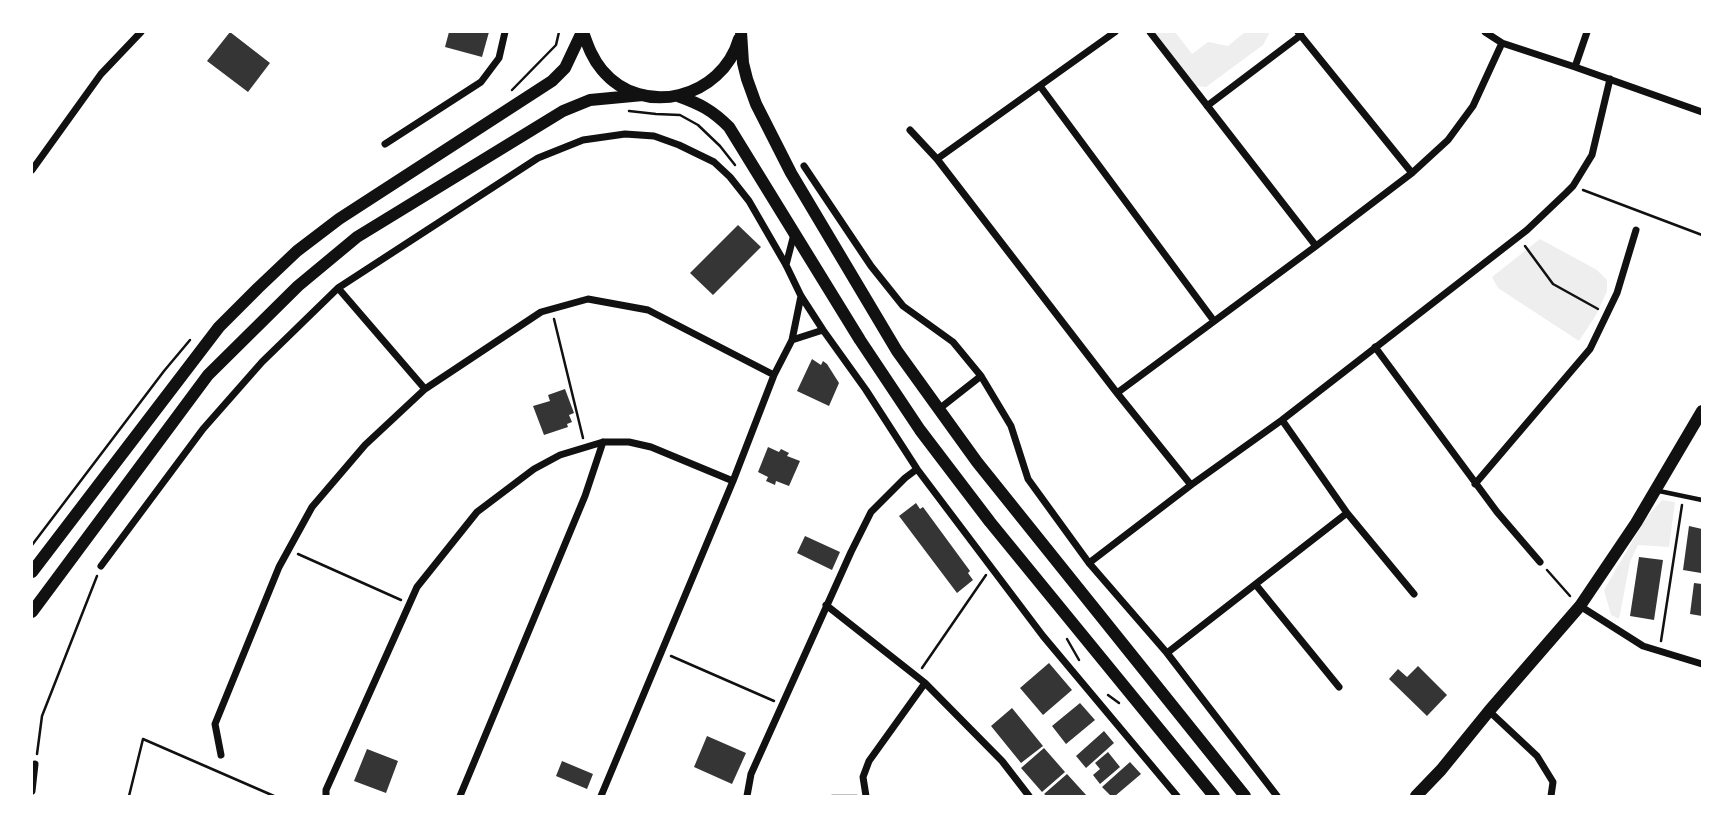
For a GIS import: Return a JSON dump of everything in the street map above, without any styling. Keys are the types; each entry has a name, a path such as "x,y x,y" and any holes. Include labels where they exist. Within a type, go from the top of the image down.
{"main road":[{"path":"583,32 590,52 603,71 621,86 643,95"},
{"path":"32,572 219,327 258,288 297,251 340,219 552,81 565,68 583,32"},
{"path":"32,612 208,375 298,286 357,237 563,111 590,100 643,95 678,96 696,90 713,80 726,66 736,49 741,32"},
{"path":"741,32 743,63 756,104 791,173 897,351 976,462 1245,796"},
{"path":"678,96 701,104 729,127 886,380 936,450 990,522 1214,796"},
{"path":"1416,796 1580,606 1636,523 1703,411"}],"street":[{"path":"32,170 101,74 141,32"},
{"path":"385,144 481,82 499,58 505,32"},
{"path":"937,159 1115,32"},
{"path":"1150,32 1316,246"},
{"path":"1485,32 1502,43 1703,113"},
{"path":"1575,67 1587,32"},
{"path":"1207,106 1300,33 1412,173"},
{"path":"1118,393 1412,173 1448,140 1473,106 1502,43"},
{"path":"1089,564 1191,485 1282,420 1517,237 1573,187 1592,155 1610,79"},
{"path":"1040,86 1214,321"},
{"path":"910,130 937,159 1191,485"},
{"path":"101,566 203,429 262,362 338,288 538,158 583,140 625,134 654,136 714,162 730,177 748,201 801,296 916,468 1043,636 1177,796"},
{"path":"804,166 870,266 903,306 953,342 981,376 1012,426 1028,479 1089,564 1167,653 1277,796"},
{"path":"1475,484 1590,349 1617,293 1636,230"},
{"path":"786,265 794,234"},
{"path":"338,288 425,389"},
{"path":"601,796 733,481 774,375 792,340 801,296"},
{"path":"221,755 215,724 279,567 312,507 365,445 425,389 541,312 588,299 648,310 774,375"},
{"path":"792,340 823,330"},
{"path":"1375,347 1475,484 1540,562"},
{"path":"939,409 981,376"},
{"path":"1282,420 1347,513 1414,594"},
{"path":"326,796 326,790 417,587 477,512 534,469 560,455 603,442 629,442 651,447 733,481"},
{"path":"460,796 585,496 603,442"},
{"path":"747,796 751,774 826,605 872,512 916,468"},
{"path":"1167,653 1347,513"},
{"path":"1256,584 1339,687"},
{"path":"826,605 925,683 1002,761 1029,796"},
{"path":"1580,606 1643,646 1703,664"},
{"path":"866,796 863,776 869,761 925,683"},
{"path":"1489,711 1537,755 1553,782 1551,796"},
{"path":"32,790 35,764"}],"lane":[{"path":"1654,490 1703,500"}],"path":[{"path":"624,110 680,115 698,125 736,166"},
{"path":"1573,187 1703,234"},
{"path":"1517,237 1553,284 1607,314"},
{"path":"551,309 585,447"},
{"path":"1660,651 1683,497"},
{"path":"289,550 410,604"},
{"path":"1540,562 1580,606"},
{"path":"35,764 42,716 101,566"},
{"path":"916,677 991,567"},
{"path":"1068,640 1080,661"},
{"path":"661,652 782,705"},
{"path":"1100,689 1119,703"},
{"path":"129,796 143,739 274,796"},
{"path":"832,796 866,796"}],"shaded area":[{"path":"1155,32 1175,32 1192,54 1208,42 1228,46 1245,32 1270,32 1263,45 1206,87 1196,86"},
{"path":"1540,239 1597,270 1607,280 1607,291 1596,315 1579,341 1498,288 1492,277"},
{"path":"1662,500 1675,502 1669,547 1638,545 1630,562 1619,619 1611,615 1604,590 1646,518"}],"building":[{"path":"230,32 270,63 248,92 207,61"},
{"path":"449,32 489,32 482,57 445,47"},
{"path":"738,225 761,247 713,295 690,273"},
{"path":"812,359 821,365 823,361 827,364 839,383 829,406 797,391"},
{"path":"565,389 574,413 569,415 572,422 567,424 568,427 544,435 533,406 550,401 548,395"},
{"path":"768,447 779,452 781,449 789,453 787,456 800,461 789,486 776,481 775,485 766,481 768,477 758,472"},
{"path":"916,503 920,509 923,507 970,571 968,573 973,580 957,593 899,516"},
{"path":"1689,526 1702,529 1701,573 1683,570"},
{"path":"805,536 840,552 832,570 797,553"},
{"path":"1639,557 1663,560 1654,620 1630,616"},
{"path":"1694,583 1702,584 1702,616 1690,614"},
{"path":"1049,663 1072,690 1043,715 1020,688"},
{"path":"1418,666 1447,695 1427,716 1389,679 1398,669 1407,677"},
{"path":"1080,703 1095,720 1066,744 1052,726"},
{"path":"1012,708 1043,746 1021,763 991,726"},
{"path":"1104,731 1114,743 1086,768 1076,756"},
{"path":"707,736 746,753 732,784 694,767"},
{"path":"1044,748 1065,772 1042,792 1021,768"},
{"path":"367,749 398,761 386,793 354,781"},
{"path":"1108,752 1120,767 1100,784 1093,775 1100,769 1095,763"},
{"path":"562,761 593,774 587,789 556,776"},
{"path":"1130,762 1141,774 1115,796 1111,796 1102,787"},
{"path":"1067,774 1087,796 1044,794"}]}
